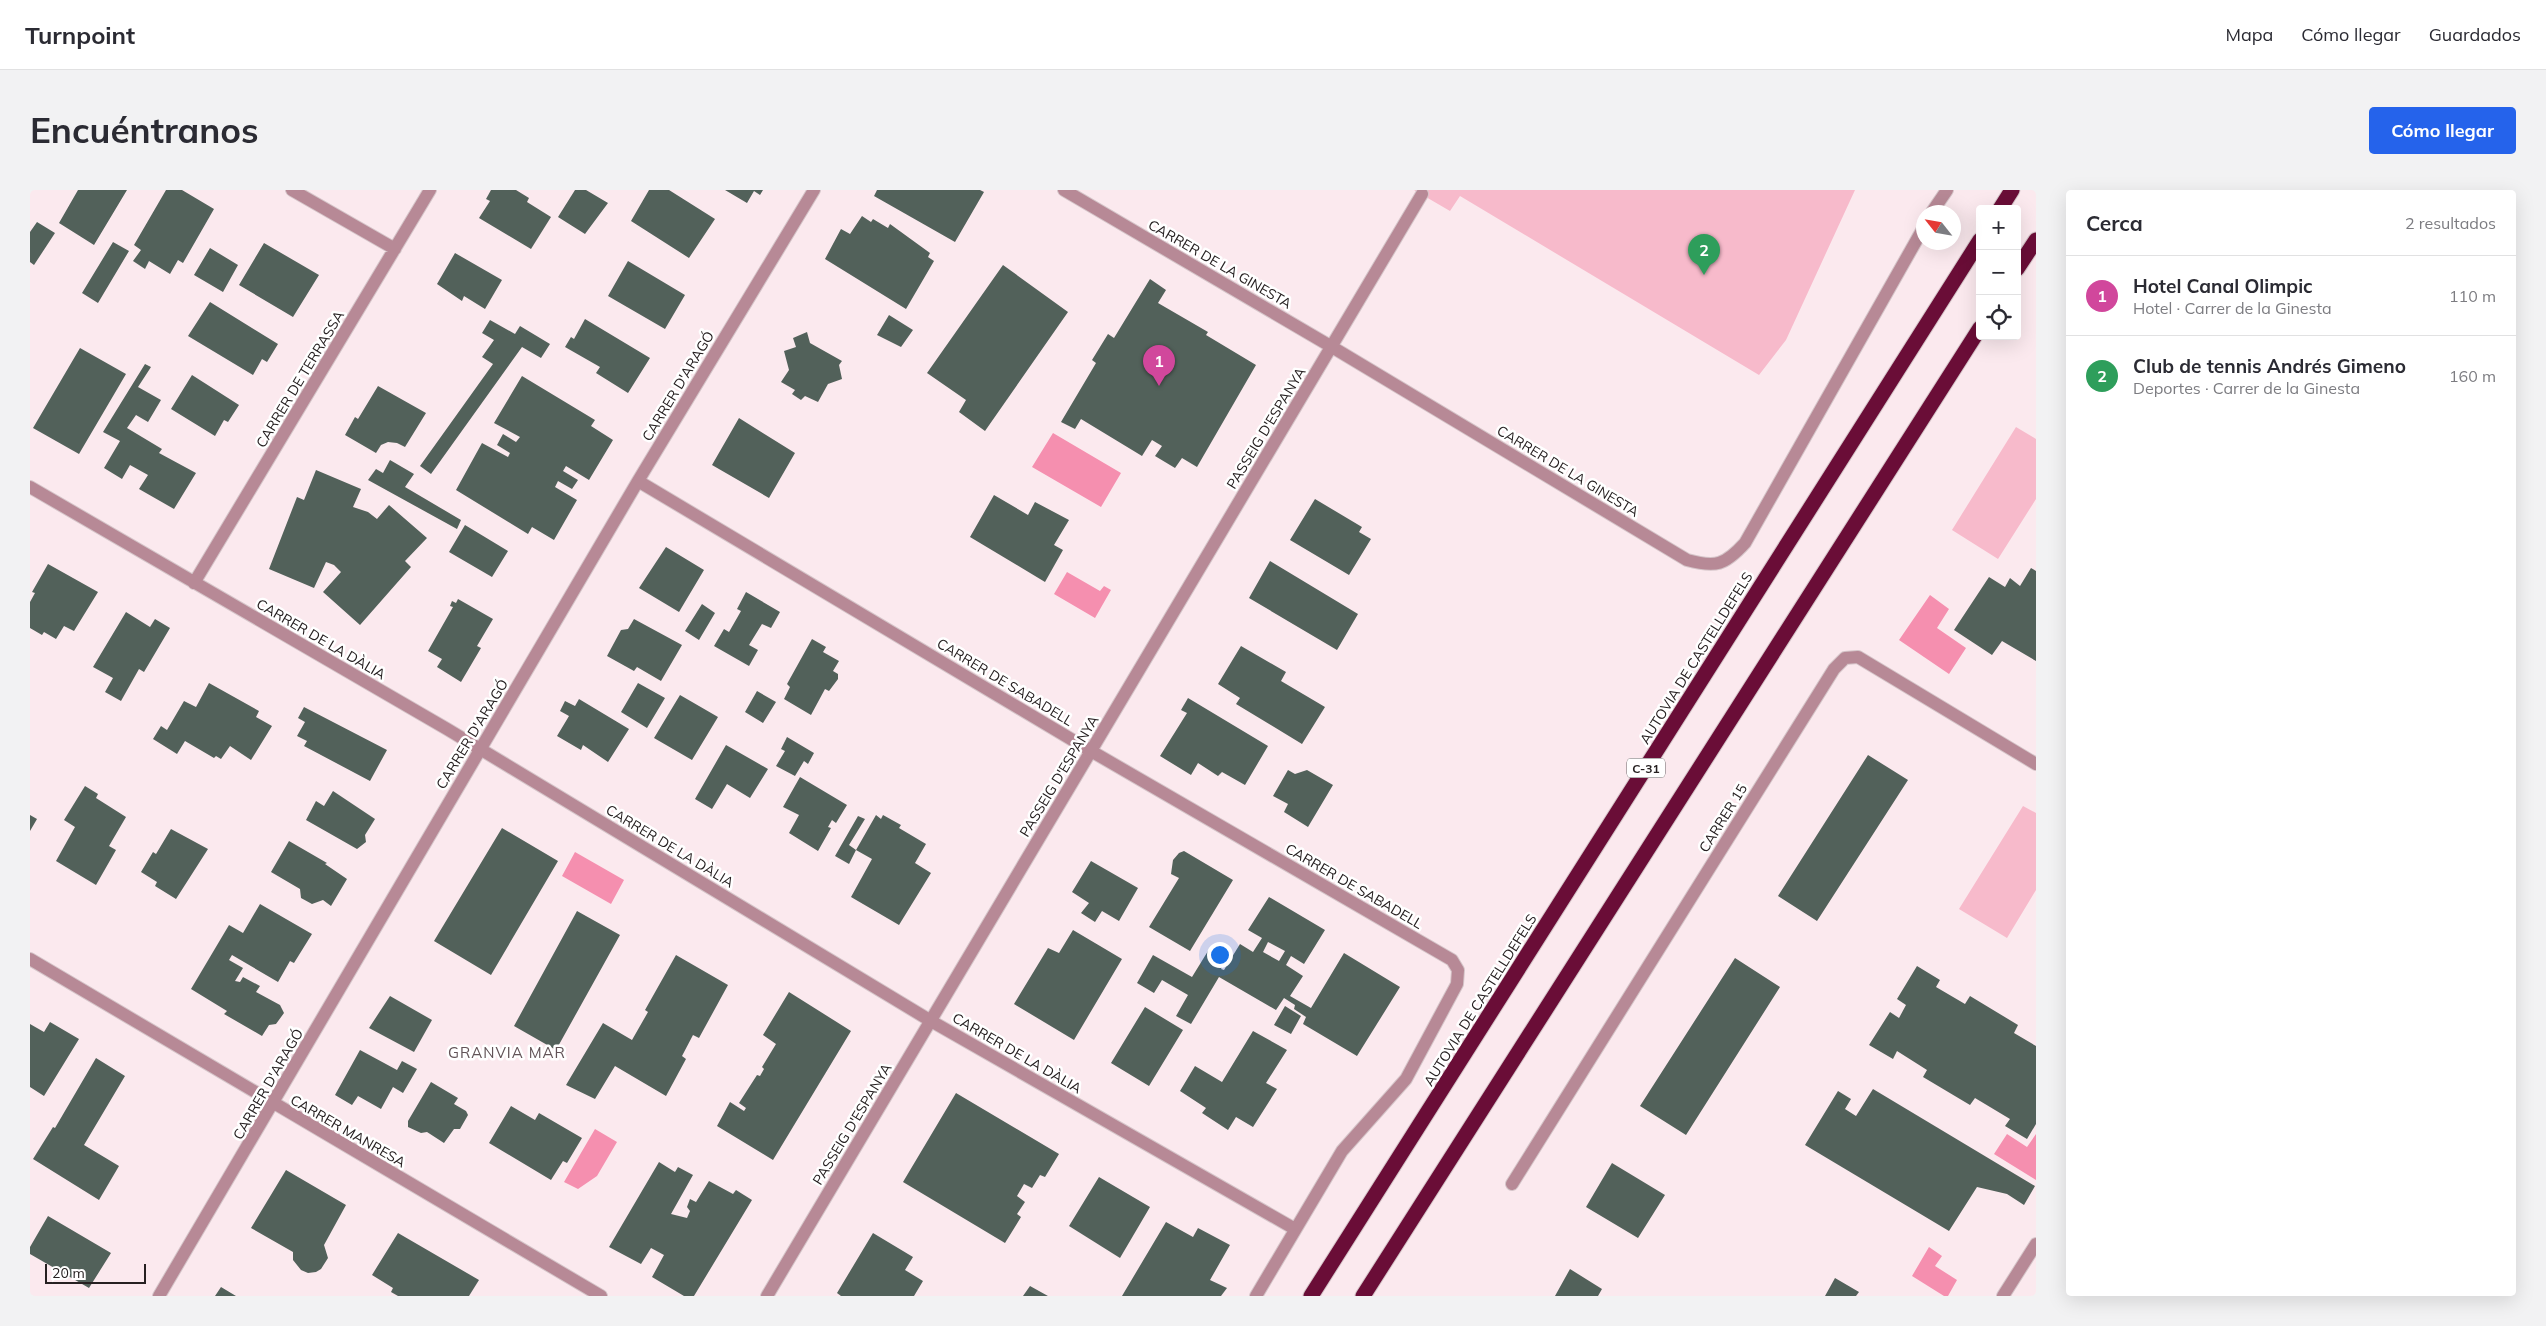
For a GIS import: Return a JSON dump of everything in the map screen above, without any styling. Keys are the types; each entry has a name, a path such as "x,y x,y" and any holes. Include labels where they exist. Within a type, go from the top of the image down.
{"highway":[{"path":"1996,205 2003,190"},
{"path":"2003,205 2012,190"},
{"path":"2021,263 2036,240"},
{"name":"AUTOVIA DE CASTELLDEFELS","path":"1312,1296 1976,245"},
{"path":"1363,1296 1976,334"}],"street":[{"path":"292,190 395,249"},
{"name":"CARRER DE TERRASSA","path":"194,583 430,190"},
{"name":"CARRER D'ARAGÓ","path":"159,1296 274,1104 638,480 814,190"},
{"name":"CARRER DE LA GINESTA","path":"1064,190 1332,347 1687,560 1708,565 1729,560 1745,543 1840,371 1916,241"},
{"path":"1937,205 1947,190"},
{"name":"PASSEIG D'ESPANYA","path":"767,1296 1422,194"},
{"name":"CARRER DE SABADELL","path":"638,480 1091,751 1452,960 1458,970 1457,984 1406,1079 1342,1151 1295,1229"},
{"name":"CARRER DE LA DÀLIA","path":"30,487 481,750 931,1020 1295,1229"},
{"name":"CARRER 15","path":"1512,1184 1834,669 1845,658 1858,657 2036,764"},
{"name":"CARRER MANRESA","path":"30,959 601,1296"},
{"path":"1256,1296 1295,1229"},
{"path":"2003,1296 2036,1244"}],"shaded area":[{"path":"1414,190 1855,190 1786,340 1759,375 1460,196 1450,211"},
{"path":"2016,427 2036,439 2036,499 1998,559 1952,530"},
{"path":"1053,433 1121,473 1101,507 1032,467"},
{"path":"1067,572 1100,591 1104,586 1111,590 1095,618 1054,594"},
{"path":"1930,595 1949,609 1937,628 1966,648 1949,674 1899,640"},
{"path":"2023,806 2036,813 2036,890 2007,938 1959,909"},
{"path":"575,852 624,880 611,904 562,876"},
{"path":"595,1129 617,1142 597,1176 578,1189 564,1182"},
{"path":"2007,1134 2027,1147 2036,1134 2036,1180 1994,1154"},
{"path":"1929,1247 1942,1256 1935,1266 1957,1280 1948,1296 1944,1296 1912,1276"}],"building":[{"path":"78,190 127,190 94,245 59,223"},
{"path":"166,190 182,190 214,209 183,263 178,260 170,274 149,261 145,269 133,261 141,250 134,245"},
{"path":"491,190 516,190 529,198 527,202 551,217 531,249 479,218 490,201 486,199"},
{"path":"575,190 586,190 608,203 585,234 558,217"},
{"path":"649,190 669,190 715,219 689,258 631,221"},
{"path":"725,190 763,190 760,195 754,191 747,203"},
{"path":"877,190 980,190 984,192 955,242 874,196"},
{"path":"862,216 871,222 873,219 888,228 890,224 930,253 928,257 934,261 906,309 825,259 841,229 850,234"},
{"path":"37,222 55,233 34,265 30,262 30,232"},
{"path":"113,242 129,251 98,303 82,293"},
{"path":"264,243 319,275 293,317 239,285"},
{"path":"210,248 238,265 223,292 194,275"},
{"path":"455,253 502,280 485,309 464,296 462,301 437,284"},
{"path":"628,261 685,295 665,329 608,296"},
{"path":"1003,265 1068,312 985,431 959,412 966,400 927,373"},
{"path":"1150,279 1166,290 1158,303 1208,332 1206,335 1256,365 1197,467 1182,458 1175,468 1155,456 1162,446 1152,440 1142,456 1081,419 1075,429 1061,422 1096,363 1092,360 1108,334 1114,338"},
{"path":"210,302 278,344 267,362 262,359 253,375 188,336"},
{"path":"889,315 913,330 901,347 877,335"},
{"path":"585,319 650,358 628,393 596,373 600,367 565,347 571,337 574,339"},
{"path":"490,320 515,334 520,326 550,344 541,358 522,347 431,474 420,466 493,364 482,357 494,340 482,333"},
{"path":"807,332 810,343 842,361 839,365 842,379 828,384 818,402 805,396 801,400 792,394 795,390 781,382 789,370 784,351 796,347 793,338"},
{"path":"80,348 126,374 79,454 33,428"},
{"path":"145,364 151,367 138,387 161,400 148,422 136,415 127,428 162,449 159,453 196,473 174,509 139,489 148,475 130,465 122,479 104,468 120,441 103,432"},
{"path":"192,375 239,405 228,422 224,420 215,436 171,409"},
{"path":"522,376 595,420 591,426 613,440 589,480 566,466 563,471 578,480 572,489 558,481 555,487 577,500 554,540 532,527 528,534 456,490 482,443 508,457 510,453 497,445 503,434 516,442 520,437 494,423"},
{"path":"378,386 426,413 405,447 397,443 388,442 381,445 376,453 345,435 355,417 358,419"},
{"path":"739,418 795,453 769,498 712,465"},
{"path":"390,460 414,474 405,487 461,520 457,529 368,480 376,469 383,473"},
{"path":"316,470 361,489 353,507 368,512 377,519 389,505 427,538 405,561 411,567 360,625 323,592 341,572 334,565 326,562 314,588 269,569 297,497 304,500"},
{"path":"994,495 1028,515 1035,502 1069,520 1054,545 1063,550 1045,582 970,537"},
{"path":"1315,499 1362,527 1359,532 1371,539 1349,575 1290,540"},
{"path":"465,525 508,551 492,577 449,552"},
{"path":"666,547 704,570 679,612 639,588"},
{"path":"1270,561 1358,614 1337,650 1249,598"},
{"path":"48,564 98,592 74,631 64,626 56,639 44,632 42,635 30,628 30,602 35,593 32,592"},
{"path":"2031,568 2036,571 2036,661 2002,641 1992,655 1954,630 1989,577 2005,587 2010,578 2020,586"},
{"path":"746,592 780,612 771,628 762,624 749,645 758,650 749,666 714,646 724,629 729,632 741,611 737,609"},
{"path":"458,599 493,619 477,646 481,648 461,682 437,667 442,659 428,651 453,607 450,606 452,601 456,603"},
{"path":"702,604 715,613 699,640 685,631"},
{"path":"126,612 150,627 155,619 170,628 144,672 139,669 121,701 105,692 113,678 93,667"},
{"path":"634,619 682,645 661,681 637,667 634,671 607,656 621,630 628,629"},
{"path":"812,639 826,647 823,652 839,661 833,671 838,674 838,679 829,691 825,689 811,715 784,699 790,687 787,684"},
{"path":"1241,646 1286,672 1281,681 1325,707 1302,744 1236,704 1240,698 1218,684"},
{"path":"209,683 259,711 256,717 272,726 251,760 230,746 221,759 216,756 214,758 185,741 177,754 153,739 161,726 167,730 184,701 196,707"},
{"path":"638,683 665,698 647,728 621,712"},
{"path":"757,691 776,702 763,723 745,712"},
{"path":"680,695 718,717 692,760 654,738"},
{"path":"1188,698 1268,746 1245,785 1222,772 1218,776 1198,763 1191,775 1160,756 1187,713 1181,710"},
{"path":"579,699 629,729 608,762 583,745 581,750 557,736 569,716 560,711 565,701 575,706"},
{"path":"304,707 387,750 370,781 304,746 307,741 297,736 305,722 298,718"},
{"path":"787,737 814,753 808,764 804,761 795,776 776,766 785,751 781,749"},
{"path":"726,745 768,769 750,798 727,784 712,809 695,799"},
{"path":"1868,755 1908,780 1817,921 1778,896"},
{"path":"1288,770 1295,774 1307,770 1333,785 1308,827 1284,812 1288,804 1273,796"},
{"path":"800,777 847,805 836,823 832,820 828,827 831,828 818,851 789,833 799,815 783,807"},
{"path":"85,786 98,794 96,798 126,817 109,846 116,850 96,885 56,861 75,827 64,820"},
{"path":"333,791 375,819 365,835 366,842 357,849 306,820 316,801 324,806"},
{"path":"30,815 37,819 30,831"},
{"path":"876,815 881,819 883,815 901,825 899,828 926,844 915,863 931,873 899,925 851,897 872,859 856,850"},
{"path":"858,816 865,819 849,845 856,850 849,864 835,856"},
{"path":"502,828 558,861 491,975 434,941"},
{"path":"171,829 208,849 176,899 155,886 157,882 141,872 153,852 156,854"},
{"path":"289,841 327,863 325,864 347,879 331,906 323,900 312,904 301,898 300,889 271,872"},
{"path":"1184,851 1233,880 1190,951 1149,927 1179,878 1171,874 1173,860 1179,853"},
{"path":"1091,861 1138,888 1119,921 1102,911 1095,922 1081,913 1089,903 1072,892"},
{"path":"1269,897 1325,930 1304,964 1291,956 1286,965 1303,976 1290,996 1311,1008 1344,953 1400,987 1357,1056 1303,1024 1306,1017 1294,1009 1295,1005 1284,998 1276,1010 1219,977 1191,1024 1176,1016 1188,995 1162,980 1154,993 1137,983 1153,955 1192,977 1208,951 1225,962 1221,969 1224,970 1240,944 1253,952 1262,938 1248,930","holes":["1268,942 1285,951 1279,961 1263,952"]},
{"path":"260,904 312,934 294,963 290,961 278,982 232,955 229,960 243,968 235,981 240,982 243,977 260,986 256,992 280,1005 284,1013 276,1024 269,1025 262,1036 224,1014 227,1011 191,989 229,925 243,933"},
{"path":"577,911 620,935 556,1050 514,1026"},
{"path":"1073,930 1122,959 1074,1040 1014,1004 1048,948 1059,953"},
{"path":"676,955 728,985 699,1038 693,1035 682,1056 686,1059 666,1096 615,1066 595,1099 566,1085 603,1023 632,1040 648,1012 645,1010"},
{"path":"1735,958 1780,987 1686,1135 1640,1106"},
{"path":"1917,966 1940,980 1936,987 1965,1004 1970,996 2018,1025 2014,1033 2036,1046 2036,1124 2027,1139 2005,1126 2010,1119 1975,1098 1970,1105 1923,1077 1927,1070 1897,1051 1893,1059 1869,1045 1890,1012 1899,1018 1906,1005 1897,999"},
{"path":"789,992 851,1031 773,1160 717,1126 730,1102 744,1111 746,1108 739,1103 757,1075 760,1076 764,1069 762,1067 776,1044 763,1035"},
{"path":"390,996 432,1020 414,1052 369,1028"},
{"path":"1285,1006 1301,1016 1291,1034 1274,1025"},
{"path":"1145,1007 1183,1030 1149,1086 1111,1063"},
{"path":"50,1022 79,1039 44,1096 30,1087 30,1024 44,1032"},
{"path":"1253,1031 1287,1050 1266,1083 1277,1089 1253,1127 1236,1117 1228,1130 1202,1113 1206,1108 1180,1091 1195,1066 1222,1082"},
{"path":"360,1050 397,1070 402,1061 417,1069 403,1093 393,1087 381,1109 358,1096 352,1105 335,1095"},
{"path":"96,1058 125,1076 84,1145 119,1166 99,1200 33,1159 53,1127 55,1128"},
{"path":"431,1082 458,1098 454,1104 466,1111 468,1115 460,1129 454,1129 444,1143 427,1132 421,1133 408,1127 408,1121"},
{"path":"1873,1089 2035,1186 2024,1205 2007,1194 1977,1187 1949,1231 1805,1145 1838,1091 1851,1099 1845,1109 1856,1116"},
{"path":"956,1093 1059,1154 1045,1177 1040,1175 1032,1188 1024,1184 1017,1196 1025,1202 1017,1214 1021,1217 1005,1243 903,1182"},
{"path":"511,1106 535,1120 539,1113 582,1138 567,1163 563,1161 551,1180 489,1143"},
{"path":"659,1162 675,1172 678,1167 693,1175 671,1214 687,1218 690,1211 687,1207 690,1199 696,1202 709,1181 733,1194 736,1190 752,1200 694,1296 684,1296 652,1277 664,1255 651,1248 641,1264 609,1247"},
{"path":"1612,1163 1665,1195 1638,1238 1586,1207"},
{"path":"286,1170 346,1205 324,1245 328,1258 321,1269 316,1272 308,1273 301,1270 293,1260 293,1252 251,1228"},
{"path":"1099,1177 1150,1207 1120,1258 1069,1226"},
{"path":"48,1216 111,1253 89,1288 30,1254 30,1247"},
{"path":"1166,1222 1193,1237 1198,1228 1230,1245 1210,1280 1227,1288 1221,1296 1122,1296"},
{"path":"398,1233 479,1280 469,1296 398,1296 391,1292 393,1288 372,1275"},
{"path":"873,1233 913,1257 905,1270 923,1281 914,1296 841,1296 837,1293"},
{"path":"1570,1269 1602,1289 1598,1296 1555,1296"},
{"path":"1835,1278 1859,1292 1856,1296 1825,1296"},
{"path":"1030,1286 1048,1296 1023,1296"},
{"path":"221,1287 236,1296 215,1296"}],"place":[{"name":"Club de tennis Andrés Gimeno","path":"1704,275"},
{"name":"Hotel Canal Olimpic","path":"1159,386"}],"district":[{"name":"GRANVIA MAR","path":"507,1052"}]}
